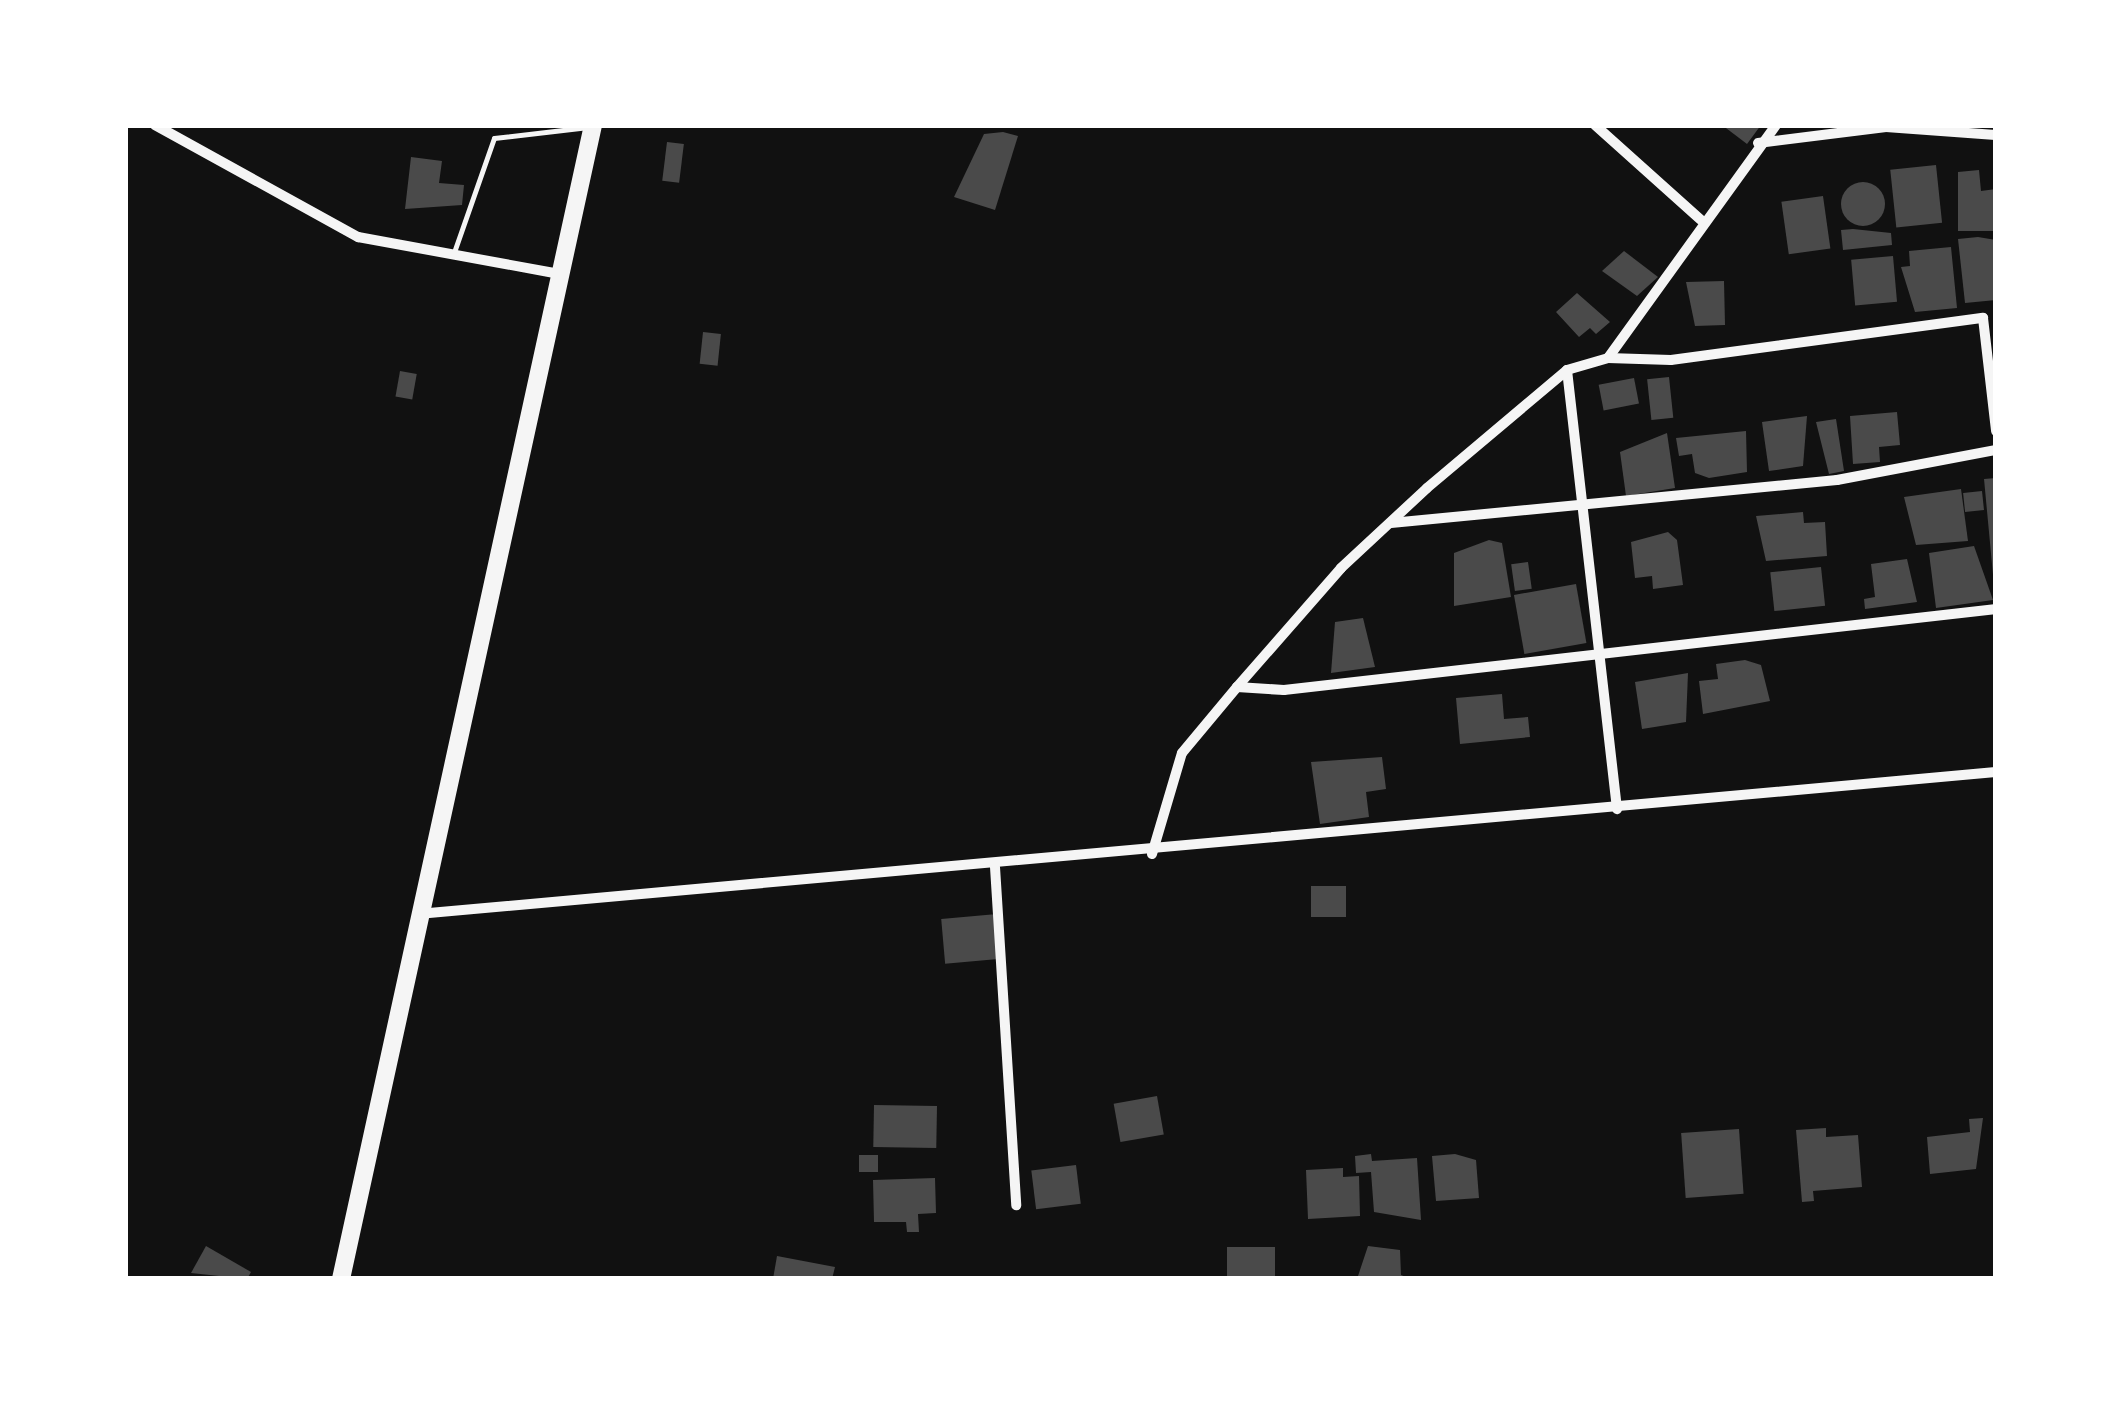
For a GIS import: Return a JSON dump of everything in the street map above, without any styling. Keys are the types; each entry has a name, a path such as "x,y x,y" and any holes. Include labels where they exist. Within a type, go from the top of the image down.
{"highway":[{"path":"341,1279 593,126"}],"street":[{"path":"155,125 358,238 452,258 560,274"},
{"path":"1595,125 1701,220"},
{"path":"1608,358 1701,220 1757,143 1776,125"},
{"path":"1757,143 1886,127 1988,132"},
{"path":"1152,854 1182,754 1237,688 1390,523 1567,370 1608,358 1671,360 1983,318 1996,430"},
{"path":"1567,370 1617,809"},
{"path":"1390,523 1837,480 1996,450"},
{"path":"1237,688 1284,690 1600,650 1996,609"},
{"path":"418,914 1152,854 1996,772"},
{"path":"995,867 1016,1205"}],"lane":[{"path":"452,258 494,138 593,126"}],"building":[{"path":"1722,125 1761,125 1747,144"},
{"path":"1003,132 1018,136 995,210 954,197 984,134"},
{"path":"667,142 684,144 679,183 662,181"},
{"path":"411,157 442,161 439,183 464,185 462,205 405,209"},
{"path":"1936,165 1942,223 1896,227 1890,170"},
{"path":"1979,170 1981,191 1996,189 1996,231 1958,231 1958,172"},
{"path":"1863,182 1879,188 1885,204 1879,220 1863,226 1847,220 1841,204 1847,188"},
{"path":"1823,196 1830,248 1789,254 1781,202"},
{"path":"1841,230 1891,233 1892,245 1843,250"},
{"path":"1958,239 1996,240 1996,300 1965,303"},
{"path":"1951,247 1957,308 1915,312 1901,267 1910,266 1909,251"},
{"path":"1624,251 1658,277 1637,296 1602,271"},
{"path":"1893,256 1897,302 1855,305 1851,260"},
{"path":"1724,281 1725,325 1695,326 1686,282"},
{"path":"1577,293 1610,322 1596,334 1590,328 1579,337 1556,312"},
{"path":"703,332 721,334 718,366 700,364"},
{"path":"400,371 417,374 412,400 395,397"},
{"path":"1669,377 1673,418 1651,420 1647,379"},
{"path":"1634,378 1639,404 1604,410 1599,385"},
{"path":"1897,412 1900,445 1879,447 1880,462 1853,464 1850,416"},
{"path":"1807,416 1803,466 1769,471 1762,422"},
{"path":"1836,419 1844,471 1829,474 1816,422"},
{"path":"1746,431 1747,472 1709,478 1695,473 1692,454 1679,456 1676,438"},
{"path":"1667,433 1675,488 1626,496 1620,452"},
{"path":"1996,478 1996,575 1993,575 1984,479"},
{"path":"1961,489 1968,541 1916,545 1904,497"},
{"path":"1982,491 1984,510 1965,512 1963,493"},
{"path":"1803,512 1804,523 1825,522 1827,556 1766,561 1756,516"},
{"path":"1668,532 1677,540 1683,585 1653,589 1652,576 1635,578 1631,542"},
{"path":"1489,540 1502,543 1511,597 1454,606 1454,553"},
{"path":"1974,546 1993,600 1936,608 1929,553"},
{"path":"1907,559 1917,602 1865,609 1864,599 1875,597 1871,564"},
{"path":"1528,562 1532,589 1515,591 1511,564"},
{"path":"1821,567 1825,606 1774,611 1770,572"},
{"path":"1576,584 1586,643 1524,654 1514,595"},
{"path":"1363,618 1375,667 1331,673 1335,622"},
{"path":"1745,660 1761,665 1770,701 1703,714 1699,681 1718,679 1716,664"},
{"path":"1688,673 1686,722 1642,729 1635,682"},
{"path":"1502,694 1504,719 1528,717 1530,737 1460,744 1456,698"},
{"path":"1382,757 1386,789 1366,792 1369,817 1320,824 1311,762"},
{"path":"1311,886 1346,886 1346,917 1311,917"},
{"path":"997,914 1001,959 945,964 941,919"},
{"path":"1157,1096 1164,1134 1120,1142 1114,1104"},
{"path":"874,1105 937,1106 936,1148 873,1147"},
{"path":"1983,1118 1976,1169 1930,1174 1927,1137 1970,1132 1969,1119"},
{"path":"1826,1128 1826,1137 1858,1135 1862,1187 1813,1191 1814,1201 1802,1202 1796,1130"},
{"path":"1739,1129 1744,1194 1686,1198 1681,1133"},
{"path":"1371,1154 1372,1161 1417,1158 1421,1220 1374,1212 1371,1172 1356,1173 1355,1156"},
{"path":"1455,1154 1476,1160 1479,1198 1436,1201 1432,1156"},
{"path":"859,1155 878,1155 878,1172 859,1172"},
{"path":"1076,1165 1081,1204 1036,1209 1031,1170"},
{"path":"1343,1168 1343,1177 1359,1176 1360,1216 1308,1219 1306,1170"},
{"path":"935,1178 936,1213 918,1214 919,1232 907,1232 906,1222 874,1222 873,1180"},
{"path":"206,1246 251,1272 247,1279 191,1273"},
{"path":"1368,1246 1400,1250 1401,1275 1411,1279 1357,1279"},
{"path":"1227,1247 1275,1247 1275,1279 1227,1279"},
{"path":"777,1256 835,1267 832,1279 773,1279"}]}
